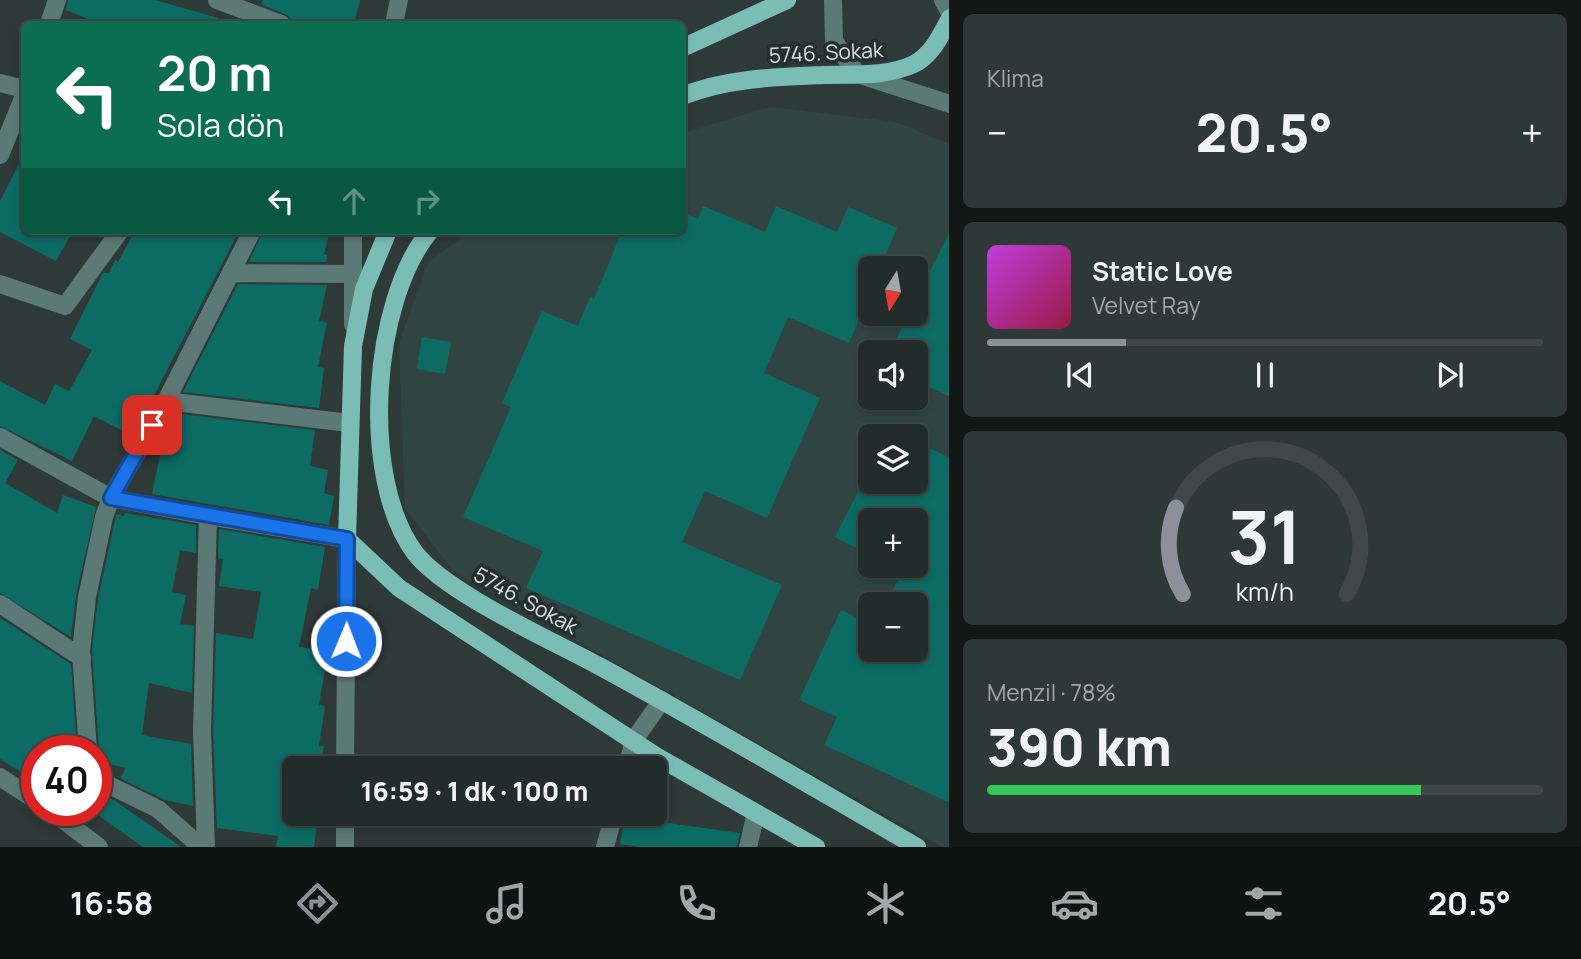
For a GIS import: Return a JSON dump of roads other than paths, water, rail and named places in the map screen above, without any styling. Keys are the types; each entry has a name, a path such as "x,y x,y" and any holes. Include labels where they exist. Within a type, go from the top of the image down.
{"main road":[{"name":"5746. Sokak","path":"686,46 787,0"},
{"name":"5746. Sokak","path":"686,95 724,83 777,77 892,72 916,63 937,43 949,16"},
{"path":"386,235 364,289 353,346 347,539 399,588 656,756 816,847"},
{"name":"5746. Sokak","path":"427,235 418,245 394,298 382,372 380,446 395,516 415,553 449,584 662,700 916,847"}],"street":[{"path":"50,21 57,0"},
{"path":"217,0 273,21"},
{"path":"395,21 400,0"},
{"path":"833,0 834,41 857,74 949,104"},
{"path":"943,0 949,16"},
{"path":"0,83 21,88"},
{"path":"0,155 21,103"},
{"path":"0,284 65,306 117,235"},
{"path":"87,735 82,658 87,597 111,498 166,401 251,235"},
{"path":"353,346 351,274 354,235"},
{"path":"231,273 351,274"},
{"path":"166,401 349,423"},
{"path":"0,437 111,498 347,539 345,756"},
{"path":"204,847 202,731 208,516"},
{"path":"0,604 82,658"},
{"path":"629,756 634,740 662,700"},
{"path":"0,777 21,791"},
{"path":"112,786 158,809 204,847"},
{"path":"748,847 756,813"},
{"path":"71,826 99,847"},
{"path":"345,826 345,847"},
{"path":"605,847 611,826"}]}
